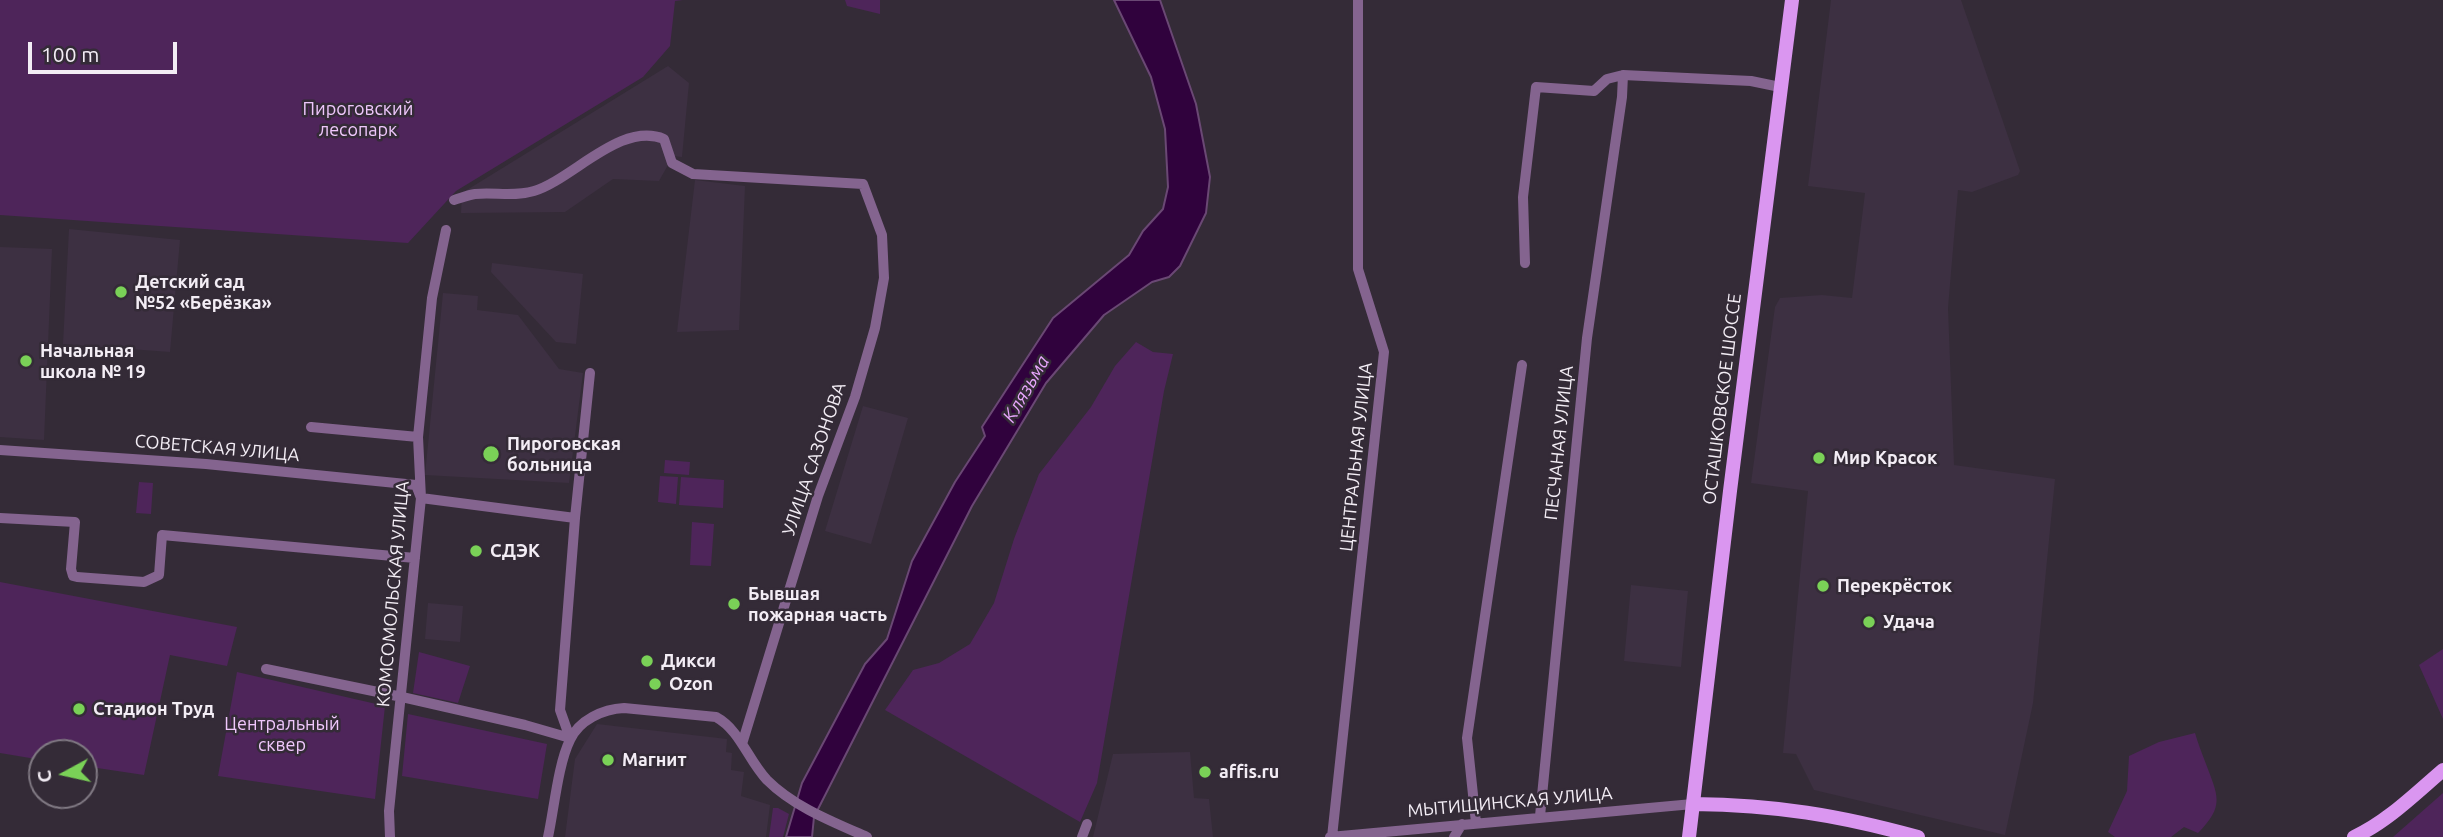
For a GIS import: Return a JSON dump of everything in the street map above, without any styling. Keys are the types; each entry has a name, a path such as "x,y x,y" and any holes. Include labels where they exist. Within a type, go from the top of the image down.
{"main road":[{"name":"ОСТАШКОВСКОЕ ШОССЕ","path":"1689,837 1792,0"},
{"path":"2354,837 2366,832 2404,804 2443,770"},
{"path":"1693,804 1789,808 1849,818 1883,832 1918,837"}],"street":[{"name":"ЦЕНТРАЛЬНАЯ УЛИЦА","path":"1331,837 1384,352 1358,269 1358,0"},
{"path":"1525,263 1523,197 1536,86 1594,91 1607,79 1623,75 1751,81 1780,87"},
{"name":"ПЕСЧАНАЯ УЛИЦА","path":"1540,816 1587,338 1623,75"},
{"name":"УЛИЦА САЗОНОВА","path":"454,200 475,194 516,194 536,190 632,136 652,134 664,139 672,163 693,174 863,184 881,234 884,278 875,328 855,397 818,496 742,744"},
{"name":"КОМСОМОЛЬСКАЯ УЛИЦА","path":"390,837 390,811 421,498 418,437 432,298 446,230"},
{"path":"1476,823 1467,738 1522,365"},
{"path":"570,738 561,710 575,518 590,373"},
{"path":"311,427 418,437"},
{"name":"СОВЕТСКАЯ УЛИЦА","path":"0,450 206,464 416,485 421,498"},
{"path":"421,498 575,518"},
{"path":"0,518 75,522 71,569 73,576 77,577 144,582 159,575 162,535 415,558"},
{"path":"266,669 402,697 570,738"},
{"path":"548,837 570,738 589,719 610,709 624,708 716,717 726,722 765,778 785,796 867,837"},
{"name":"МЫТИЩИНСКАЯ УЛИЦА","path":"1331,837 1693,804"},
{"path":"1082,837 1087,824"},
{"path":"1454,837 1462,824"}],"shaded area":[{"path":"1831,0 1961,0 2020,171 2018,175 1972,192 1958,190 1948,308 1954,465 2055,479 2033,703 2005,835 1814,790 1796,754 1783,753 1808,491 1751,483 1775,307 1780,298 1822,295 1852,298 1865,193 1808,186"},
{"path":"668,66 689,83 682,157 673,156 659,181 613,179 565,212 461,213 462,193"},
{"path":"695,180 745,186 739,330 677,332"},
{"name":"Детский сад №52 «Берёзка»","path":"69,229 180,240 170,352 63,344"},
{"path":"0,247 52,249 44,440 0,437"},
{"path":"492,263 583,274 576,344 556,342 491,272"},
{"path":"443,293 478,296 477,310 518,315 559,369 583,373 569,483 425,475"},
{"path":"863,406 908,418 871,544 825,531"},
{"path":"1631,585 1688,591 1681,667 1624,661"},
{"path":"428,603 463,606 460,642 425,639"},
{"path":"597,724 727,739 726,752 732,753 731,770 744,772 741,796 770,805 766,837 565,837 575,759"},
{"path":"1190,752 1194,798 1209,799 1213,837 1093,837 1113,754"}],"green space":[{"name":"Пироговский лесопарк","path":"0,0 683,0 675,1 670,46 643,77 456,191 408,243 0,215"},
{"path":"845,0 880,0 880,14 847,6"},
{"path":"1136,342 1153,352 1173,354 1164,391 1097,783 1080,822 885,710 913,670 939,663 970,644 994,603 1014,539 1039,474 1091,407 1115,366"},
{"path":"665,460 690,462 689,475 664,473"},
{"path":"660,476 678,477 676,504 658,502"},
{"path":"681,477 724,480 723,508 679,505"},
{"path":"139,482 153,483 151,514 136,513"},
{"path":"692,522 714,524 711,566 690,565"},
{"name":"Стадион Труд","path":"0,582 237,627 227,666 170,655 144,775 98,768 98,739 28,739 28,758 0,753"},
{"path":"2443,649 2443,719 2419,665"},
{"path":"419,652 470,666 458,703 413,693"},
{"name":"Центральный сквер","path":"237,672 385,706 375,799 218,776"},
{"path":"408,714 547,744 538,799 402,776"},
{"path":"2195,733 2214,784 2217,800 2216,808 2207,824 2198,833 2184,827 2171,837 2115,837 2108,832 2127,791 2129,756 2159,742"},
{"path":"2443,793 2443,837 2393,837"},
{"path":"773,808 789,814 783,837 769,837"}],"water":[{"name":"Клязьма","path":"1114,0 1160,0 1196,104 1210,177 1206,213 1180,266 1169,277 1152,282 1104,315 1046,383 972,506 814,817 812,837 786,837 802,783 865,664 887,639 912,561 955,482 985,436 982,427 1053,318 1129,255 1143,231 1163,209 1168,187 1165,129 1151,77"}],"place":[{"name":"Детский сад №52 «Берёзка»","path":"121,292"},
{"name":"Начальная школа № 19","path":"26,361"},
{"name":"Пироговская больница","path":"491,454"},
{"name":"Мир Красок","path":"1819,458"},
{"name":"СДЭК","path":"476,551"},
{"name":"Перекрёсток","path":"1823,586"},
{"name":"Бывшая пожарная часть","path":"734,604"},
{"name":"Удача","path":"1869,622"},
{"name":"Дикси","path":"647,661"},
{"name":"Ozon","path":"655,684"},
{"name":"Стадион Труд","path":"79,709"},
{"name":"Магнит","path":"608,760"},
{"name":"affis.ru","path":"1205,772"}]}
